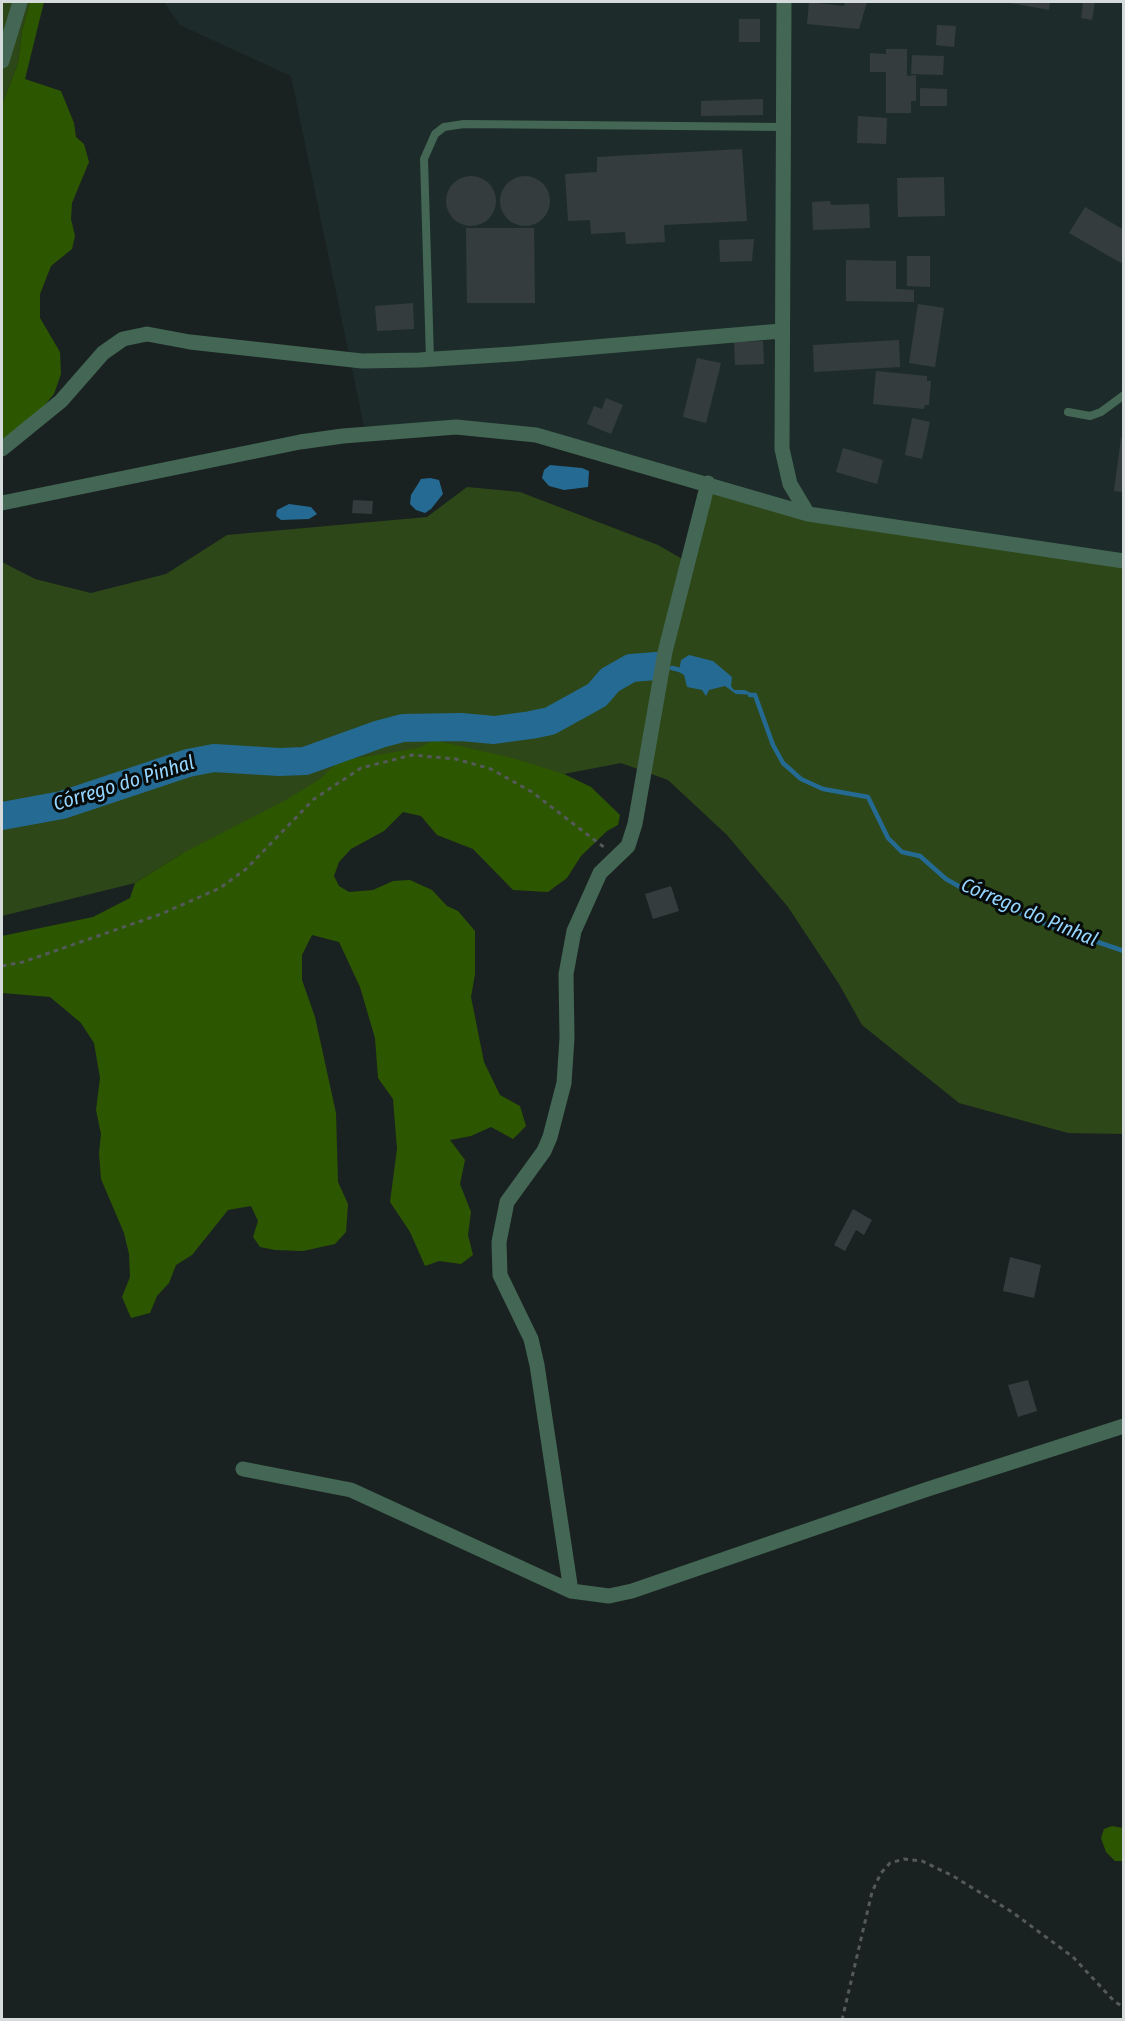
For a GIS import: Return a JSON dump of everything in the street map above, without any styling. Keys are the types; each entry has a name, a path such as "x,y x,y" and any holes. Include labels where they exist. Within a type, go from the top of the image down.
{"street":[{"path":"2,61 20,2"},
{"path":"784,2 785,127 781,331 784,465 790,484 808,513"},
{"path":"2,449 61,401 103,352 123,339 147,334 190,342 362,361 430,359 781,331"},
{"path":"2,503 300,442 343,436 456,427 536,435 808,513 1124,561"},
{"path":"571,1591 537,1365 531,1339 500,1275 499,1242 507,1202 547,1144 564,1083 567,1038 566,974 574,931 600,873 628,846 635,824 665,652 708,483"},
{"path":"243,1469 351,1490 571,1591 609,1596 632,1591 925,1490 1124,1426"}],"lane":[{"path":"430,359 424,159 435,134 444,127 464,124 785,127"},
{"path":"1068,412 1090,416 1101,412 1124,395"}],"path":[{"path":"2,966 22,962 161,914 220,888 246,869 314,799 361,768 412,755 456,759 491,769 532,792 596,843 621,853"},
{"path":"842,2019 872,1892 890,1863 904,1859 922,1861 953,1876 1012,1912 1073,1957 1114,2002 1124,2007"}],"shaded area":[{"path":"164,2 1123,2 1123,556 801,508 582,442 395,425 364,426 291,76 180,25"}],"green space":[{"path":"2,2 30,2 22,31 18,63 2,105"},
{"path":"30,2 44,2 25,79 61,91 74,123 76,137 84,144 89,162 72,203 71,219 75,236 72,249 51,266 40,294 40,318 60,352 61,374 54,394 2,455 2,105 18,63 22,31"},
{"path":"712,480 801,508 1123,556 1123,1134 1068,1133 959,1103 862,1025 839,984 788,907 727,835 668,780 621,763 564,774 528,766 183,853 135,883 2,916 2,562 35,579 91,593 166,574 227,535 427,517 467,487 520,492 658,545 691,564"},
{"path":"434,740 512,758 564,774 591,787 620,815 618,825 607,831 581,856 567,878 548,892 513,890 473,849 437,835 421,816 403,812 384,831 351,849 339,862 334,876 339,886 349,892 373,890 393,881 410,880 432,890 447,906 458,911 475,931 475,974 471,997 484,1062 500,1095 520,1106 526,1126 513,1139 491,1127 471,1136 450,1140 465,1160 460,1184 471,1212 468,1235 473,1255 461,1264 439,1261 425,1266 410,1232 390,1202 397,1149 393,1099 378,1078 375,1038 360,987 339,942 312,935 302,955 302,980 315,1017 336,1113 338,1182 348,1204 346,1232 335,1244 303,1251 275,1250 260,1247 253,1237 258,1221 251,1206 228,1210 192,1255 176,1265 169,1283 157,1296 150,1313 131,1318 122,1297 130,1277 129,1254 124,1233 101,1179 99,1153 101,1134 96,1110 100,1078 94,1043 81,1023 50,997 2,993 2,936 93,917 130,898 135,883 183,853 286,800 320,779 339,761 419,748"},
{"path":"1112,1826 1123,1828 1123,1861 1115,1861 1106,1852 1101,1838 1104,1829"}],"water":[{"path":"550,465 582,468 589,471 588,487 564,490 549,486 542,478 544,470"},
{"path":"421,479 439,480 443,494 425,513 416,510 410,504 411,495"},
{"path":"289,504 311,507 317,514 309,519 281,520 276,516 277,510"},
{"path":"689,655 713,661 732,677 731,686 734,690 745,690 755,695 736,694 725,686 709,690 706,696 702,690 687,687 684,675 679,672 681,660"}],"building":[{"path":"809,2 844,6 845,2 867,2 859,29 807,24"},
{"path":"1005,2 1050,2 1049,10"},
{"path":"1083,2 1095,2 1092,20 1081,18"},
{"path":"739,19 760,19 760,42 739,42"},
{"path":"937,25 956,26 954,47 936,45"},
{"path":"886,49 907,49 907,76 916,75 916,101 911,101 911,113 886,113 886,72 870,72 870,53 886,54"},
{"path":"912,55 944,56 943,75 911,74"},
{"path":"920,88 947,89 947,106 920,106"},
{"path":"763,99 763,115 701,116 701,101"},
{"path":"858,116 887,118 886,144 857,143"},
{"path":"742,149 747,221 664,225 665,242 626,244 625,232 591,234 590,220 568,221 565,174 597,172 597,157"},
{"path":"466,176 476,176 489,183 496,196 496,206 489,219 476,226 466,226 457,222 450,215 446,206 446,196 450,187 457,180"},
{"path":"520,176 530,176 543,183 550,196 550,206 543,219 530,226 520,226 511,222 504,215 500,206 500,196 504,187 511,180"},
{"path":"944,177 945,216 898,217 897,178"},
{"path":"830,201 831,205 869,204 870,228 813,230 812,202"},
{"path":"1085,207 1124,230 1124,258 1121,263 1069,233"},
{"path":"466,228 534,228 535,303 467,303"},
{"path":"754,239 752,261 720,262 719,240"},
{"path":"907,256 930,256 930,287 907,286"},
{"path":"846,260 896,261 896,289 914,290 914,302 846,301"},
{"path":"413,303 414,329 377,331 375,306"},
{"path":"918,304 944,308 935,367 909,363"},
{"path":"899,340 900,367 814,372 813,345"},
{"path":"763,341 764,364 735,365 734,342"},
{"path":"697,358 721,363 706,423 683,417"},
{"path":"876,371 927,376 927,381 931,381 929,405 925,405 924,409 873,404"},
{"path":"606,398 623,405 611,434 587,424 594,406 602,409"},
{"path":"912,418 930,422 922,459 905,455"},
{"path":"1121,438 1124,438 1124,492 1114,491"},
{"path":"843,448 883,460 877,484 836,472"},
{"path":"353,500 373,501 372,514 352,513"},
{"path":"671,886 679,911 653,919 645,894"},
{"path":"853,1209 872,1220 864,1235 856,1230 845,1251 834,1245"},
{"path":"1010,1257 1041,1265 1034,1298 1003,1291"},
{"path":"1028,1380 1037,1411 1018,1417 1008,1385"}],"waterway":[{"name":"Córrego do Pinhal","path":"2,816 62,805 188,763 214,758 279,762 305,761 403,728 461,727 494,730 550,721 597,695 610,680 631,668 656,666"},
{"name":"Córrego do Pinhal","path":"672,668 684,671"},
{"name":"Córrego do Pinhal","path":"750,695 755,695 773,745 783,763 801,779 823,789 868,797 888,838 902,852 920,856 946,879 962,888 1050,926 1124,951"}]}
